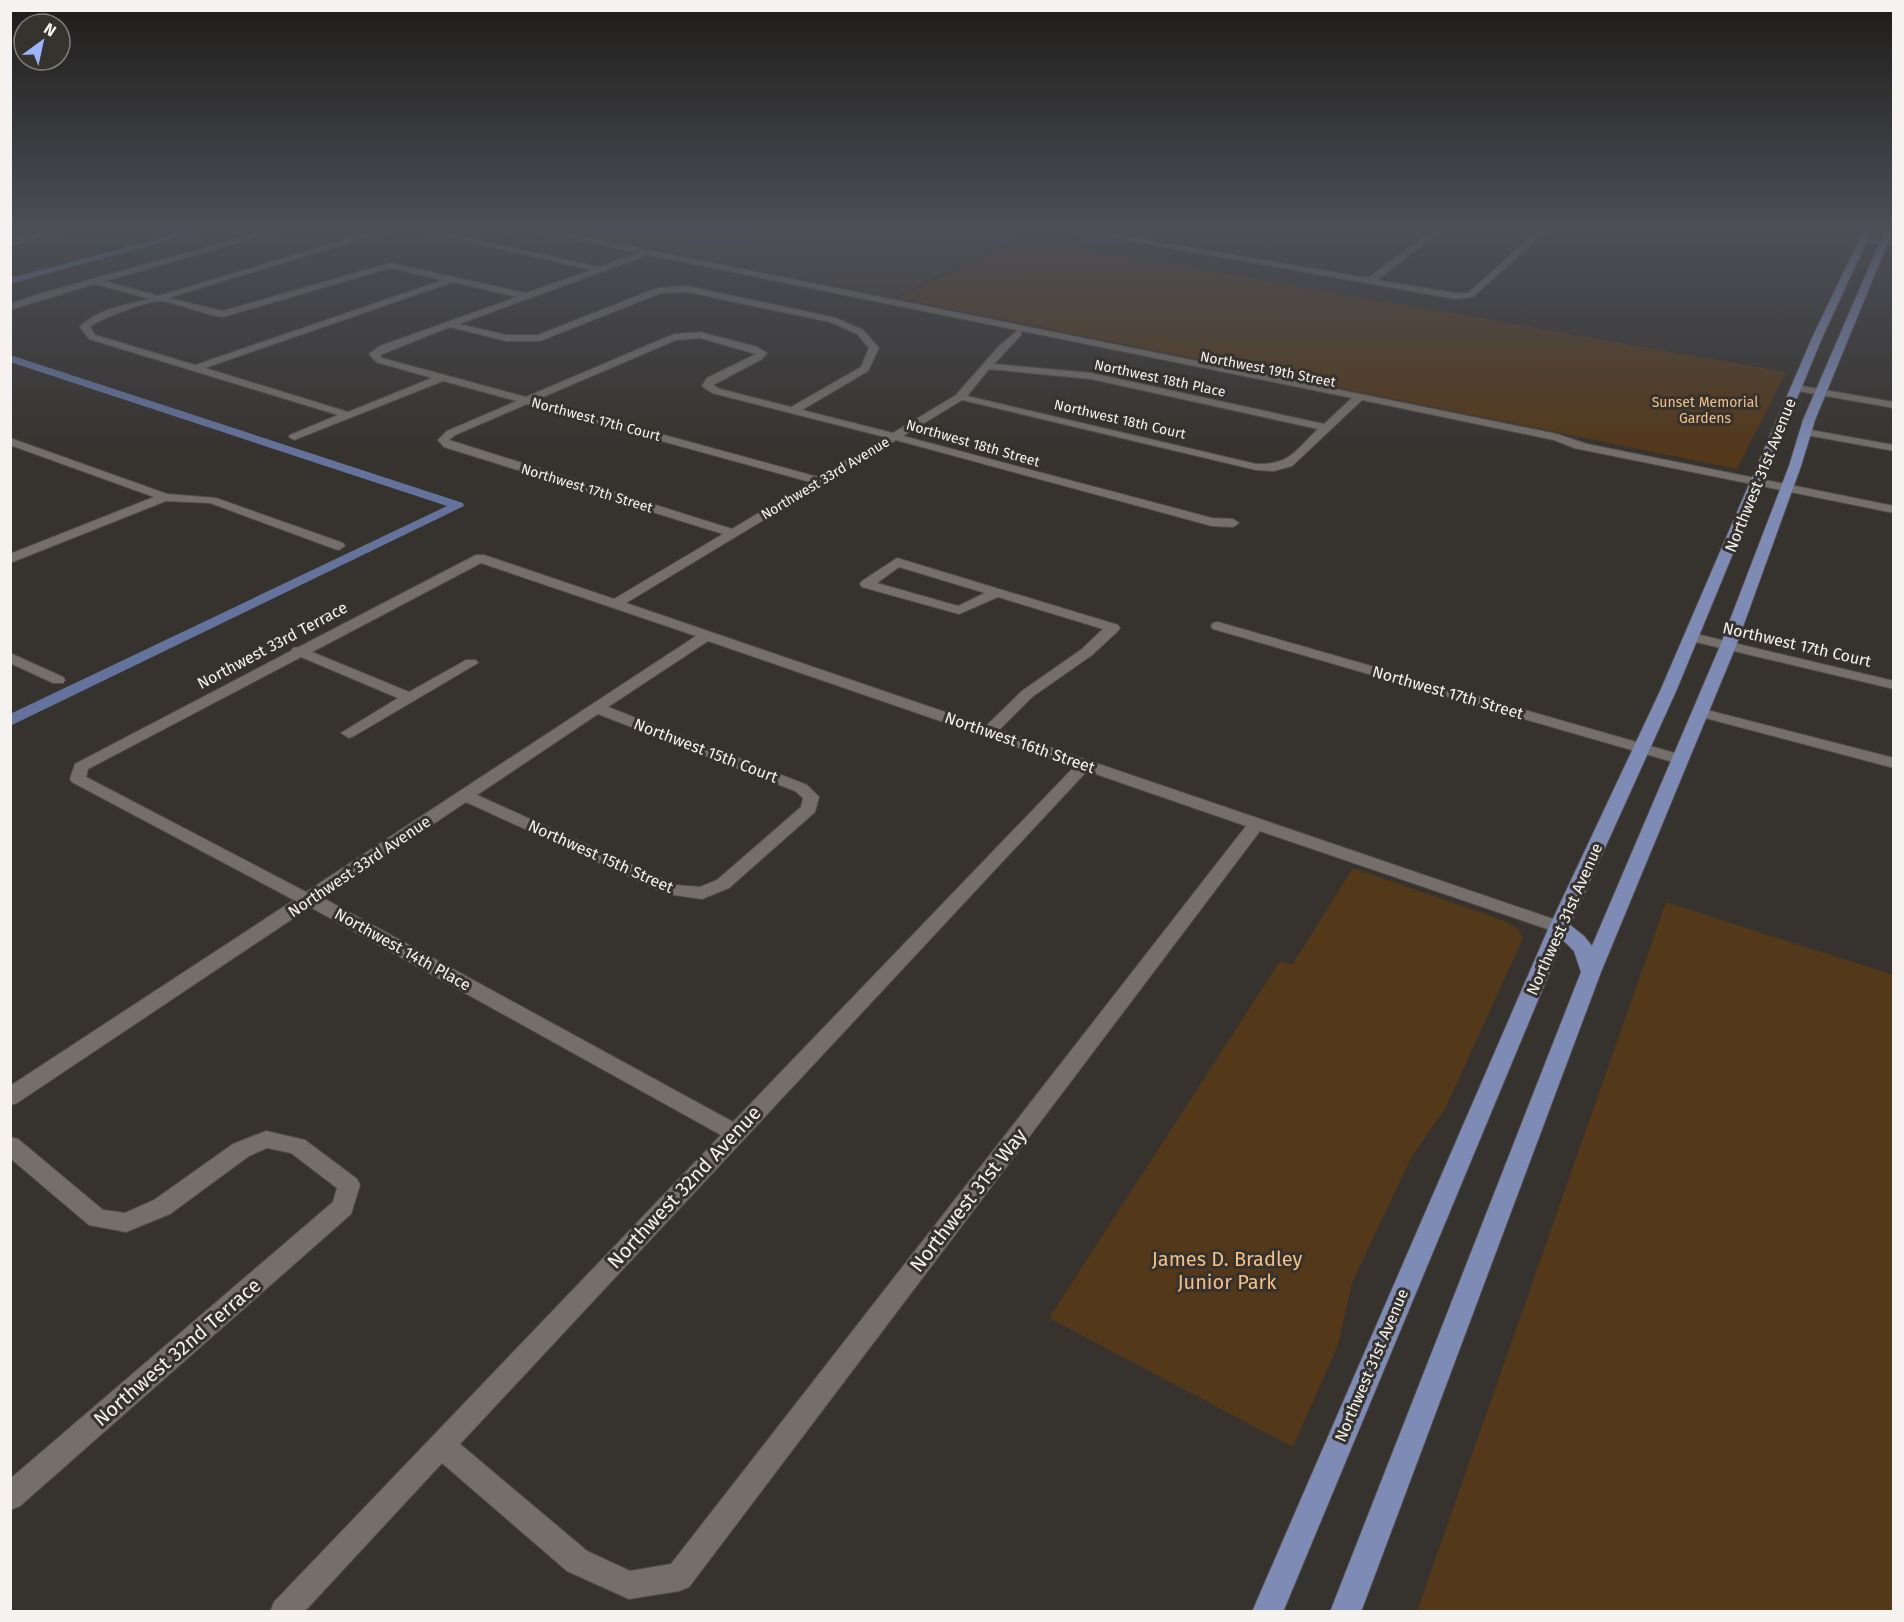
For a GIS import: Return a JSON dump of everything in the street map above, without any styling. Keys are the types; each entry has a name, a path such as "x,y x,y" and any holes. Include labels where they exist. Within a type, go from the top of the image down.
{"main road":[{"name":"Northwest 31st Avenue","path":"1267,1611 1559,927 1692,636 1796,388 1834,306"},
{"name":"Northwest 31st Avenue","path":"1345,1611 1591,972 1728,646 1820,393 1860,306"},
{"path":"1559,927 1576,939 1587,952 1591,972"}],"street":[{"path":"133,306 107,314 85,327 92,337 348,415"},
{"path":"185,306 223,314 251,306"},
{"path":"196,368 377,306"},
{"path":"450,324 500,306"},
{"path":"450,324 526,341 540,338 621,306"},
{"path":"765,306 832,320 860,332 874,348 865,369 849,381 792,411"},
{"name":"Northwest 19th Street","path":"890,306 1018,333 1557,437 1582,446 1893,510"},
{"name":"Northwest 19th Street","path":"906,306 989,320 1357,399"},
{"name":"Northwest 17th Court","path":"450,324 383,348 374,354 379,360 819,482"},
{"name":"Northwest 33rd Avenue","path":"615,604 960,397 973,385 1003,345 1018,333"},
{"name":"Northwest 18th Street","path":"527,400 674,337 700,335 762,353 759,357 711,380 707,386 716,391 963,454 1031,475 1212,522 1233,523"},
{"name":"Northwest 18th Place","path":"987,366 1091,376 1326,428"},
{"path":"294,437 443,377"},
{"path":"1796,388 1893,405"},
{"name":"Northwest 18th Court","path":"960,397 1256,467 1274,468 1288,464 1326,428"},
{"path":"1326,428 1357,399"},
{"name":"Northwest 17th Street","path":"527,400 451,434 443,440 448,445 734,533"},
{"path":"1805,432 1893,448"},
{"path":"10,441 165,497 213,500 339,546"},
{"path":"10,559 165,497"},
{"name":"Northwest 16th Street","path":"480,558 1559,927"},
{"name":"Northwest 33rd Terrace","path":"81,766 480,558"},
{"path":"989,731 1027,694 1087,652 1113,628 897,562 867,584 959,610 997,593"},
{"name":"Northwest 17th Street","path":"1218,626 1679,759"},
{"name":"Northwest 33rd Avenue","path":"10,1097 707,635"},
{"name":"Northwest 17th Court","path":"1692,636 1893,685"},
{"path":"298,651 410,698"},
{"path":"10,657 58,680"},
{"path":"349,733 471,663"},
{"name":"Northwest 15th Court","path":"597,708 801,788 811,797"},
{"path":"1700,712 1893,763"},
{"name":"Northwest 32nd Avenue","path":"284,1611 1085,764"},
{"name":"Northwest 14th Place","path":"81,766 78,779 308,900 323,904 735,1133"},
{"name":"Northwest 15th Street","path":"465,796 673,890 702,893 723,884 809,809 811,797"},
{"name":"Northwest 31st Way","path":"441,1445 577,1561 629,1585 679,1577 1257,823"},
{"name":"Northwest 32nd Terrace","path":"10,1145 97,1218 126,1222 162,1207 241,1150 266,1139 297,1146 348,1185 343,1207 10,1497"}],"green space":[{"name":"Sunset Memorial Gardens","path":"936,306 1408,306 1786,372 1737,469"},
{"name":"James D. Bradley Junior Park","path":"1353,868 1505,921 1519,930 1523,938 1446,1107 1411,1158 1352,1283 1338,1345 1293,1447 1049,1318 1280,961 1292,965"},
{"path":"1666,902 1893,975 1893,1611 1417,1611"}],"waterway":[{"path":"10,358 458,506 10,721"}]}
